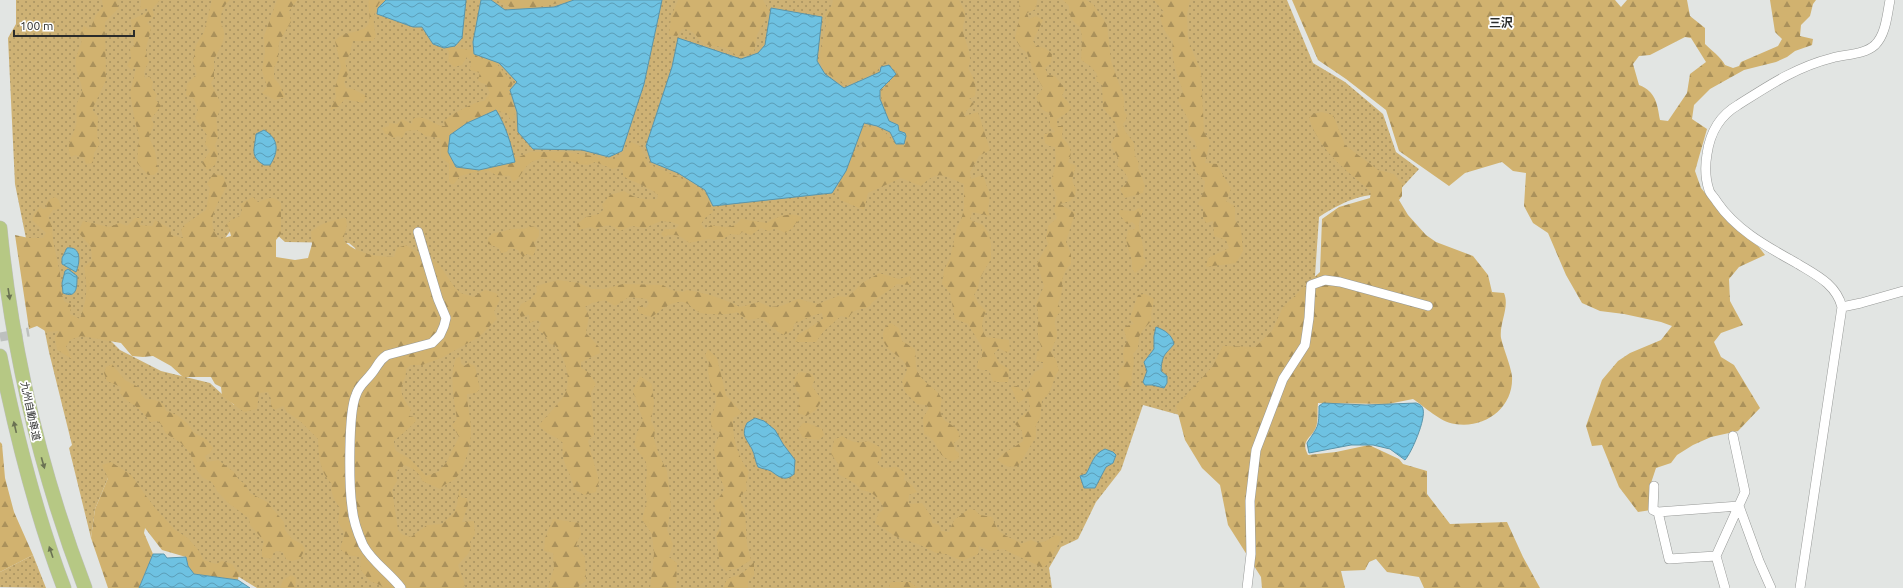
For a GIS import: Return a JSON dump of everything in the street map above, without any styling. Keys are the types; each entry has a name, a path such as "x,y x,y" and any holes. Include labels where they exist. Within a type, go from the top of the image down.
{"highway":[{"name":"九州自動車道","path":"0,228 18,352 38,446 68,546 85,588"},
{"name":"九州自動車道","path":"0,356 21,452 49,546 64,588"}],"street":[{"path":"1800,588 1842,306 1836,293 1824,279 1741,230 1709,190 1705,169 1707,152 1715,127 1722,118 1734,108 1791,72 1832,58 1853,54 1874,46 1881,36 1890,0"},
{"path":"401,588 394,578 367,552 362,544 354,518 351,494 352,414 355,396 361,384 373,372 376,365 382,358 432,343 440,335 444,326 446,318 438,299 418,232"},
{"path":"1247,588 1251,554 1250,501 1256,450 1282,379 1305,345 1310,318 1312,285 1325,280 1340,282 1428,306"},
{"path":"1842,306 1861,304 1903,291"},
{"path":"1725,588 1716,556 1745,492 1733,436"},
{"path":"1654,486 1653,510 1658,512 1739,506"},
{"path":"1739,506 1759,561 1771,588"},
{"path":"1658,512 1669,559 1716,556"}],"shaded area":[{"path":"16,0 1287,0 1313,63 1345,82 1383,114 1396,152 1419,169 1397,193 1374,194 1356,198 1339,205 1319,217 1312,320 1183,416 1143,405 1121,470 1096,502 1078,539 1061,547 1049,568 1052,588 257,588 239,577 200,573 128,476 108,478 95,509 91,538 69,448 72,445 49,352 15,184 8,38 16,24","holes":["264,223 285,242 349,243 355,248 361,264 241,404 234,405 210,383 161,371 120,350 108,338 223,241 234,226"]},
{"path":"33,555 46,588 0,587 0,572"}],"green space":[{"path":"102,0 117,0 116,2 119,8 105,22 106,80 92,110 98,117 97,136 100,144 94,153 93,163 86,164 84,158 75,155 71,157 69,152 69,144 77,122 77,103 82,92 76,68 76,59 81,43 80,33 84,26 90,29 96,15 103,7"},
{"path":"141,0 160,0 152,9 154,15 147,23 151,27 146,49 149,61 144,72 145,79 149,76 153,82 152,88 157,95 155,99 161,106 151,119 154,124 149,137 155,151 158,171 154,175 148,175 137,163 140,138 135,122 130,93 136,69 134,67 132,70 127,66 131,58 130,49 134,45 131,20 148,12 147,8 140,10"},
{"path":"212,0 230,0 224,7 221,14 221,23 224,36 221,47 214,59 214,78 211,83 220,100 219,113 216,118 218,137 215,145 218,154 215,165 207,170 202,163 210,151 205,144 207,135 195,118 198,110 194,99 186,95 187,84 197,74 193,62 196,45 204,32"},
{"path":"277,0 297,0 289,11 291,22 279,42 278,60 274,68 274,78 279,84 285,97 275,100 262,93 267,87 262,70 265,53 264,36"},
{"path":"369,0 398,0 388,3 380,2 374,18 376,36 373,41 353,41 350,54 345,61 348,74 344,82 346,88 353,89 367,96 363,103 345,99 337,108 330,110 336,97 335,87 341,67 335,41 343,35 359,31 367,26 369,22"},
{"path":"495,0 583,0 572,5 559,3 537,7 532,11 521,13 518,8 511,7"},
{"path":"678,0 763,0 769,11 757,35 754,52 745,56 737,55 724,48 705,44 692,32 682,29 677,36 669,35 671,17"},
{"path":"833,0 959,0 963,7 965,15 963,31 970,54 970,63 968,68 976,88 975,96 969,99 974,104 967,110 964,116 978,112 990,150 979,156 970,172 971,179 983,175 990,195 988,210 990,216 972,212 970,220 983,225 989,234 991,244 991,259 980,278 978,288 974,295 978,303 986,311 982,324 986,337 1009,340 1010,350 1007,353 999,348 994,353 999,363 1009,369 1008,382 993,382 989,370 977,368 978,361 982,357 982,347 968,324 955,319 950,293 942,284 944,270 950,258 957,227 964,209 964,184 941,175 932,177 921,186 901,178 868,193 864,210 840,200 838,165 848,155 863,147 856,134 860,127 877,128 885,132 896,145 905,145 906,132 899,131 899,125 895,121 889,119 882,100 881,92 897,73 888,63 879,66 877,72 850,83 843,84 827,73 821,63 820,55 826,26 825,14 832,5"},
{"path":"1019,0 1037,0 1036,9 1027,13 1029,19 1036,16 1043,20 1033,41 1036,46 1045,48 1052,54 1051,63 1045,68 1048,75 1055,76 1065,89 1062,96 1071,108 1068,112 1057,119 1057,126 1063,126 1062,138 1069,146 1071,152 1068,162 1076,166 1072,180 1076,188 1075,196 1070,201 1060,204 1075,213 1066,242 1071,254 1071,264 1064,274 1061,297 1058,303 1061,311 1055,321 1057,336 1051,352 1056,360 1059,370 1054,379 1051,390 1042,400 1040,418 1036,425 1036,437 1018,466 1008,467 997,460 1023,441 1022,431 1015,424 1030,410 1029,399 1026,398 1018,403 1011,387 1017,386 1024,392 1030,386 1030,379 1035,372 1043,368 1043,362 1036,361 1037,352 1042,348 1038,337 1038,310 1036,304 1044,286 1037,263 1048,244 1046,238 1048,226 1057,218 1054,210 1057,198 1051,182 1056,162 1055,147 1049,146 1045,143 1044,134 1055,132 1050,126 1050,113 1042,109 1036,97 1043,88 1033,70 1027,53 1020,47 1015,38 1020,16"},
{"path":"1063,0 1086,0 1093,4 1107,25 1111,61 1124,98 1124,111 1127,115 1123,124 1125,131 1134,143 1135,156 1139,163 1138,167 1145,186 1143,193 1125,198 1120,189 1126,184 1128,178 1123,170 1117,166 1119,160 1111,145 1118,130 1115,122 1103,108 1102,85 1096,81 1097,74 1090,66 1081,60 1082,37 1080,27 1075,23 1070,13 1069,6"},
{"path":"1154,0 1190,0 1187,14 1188,41 1201,71 1204,132 1210,142 1205,163 1217,164 1231,189 1226,201 1235,206 1235,220 1241,229 1243,251 1236,263 1206,267 1208,258 1229,248 1226,240 1214,236 1213,221 1206,223 1203,217 1203,207 1198,204 1204,191 1205,181 1198,174 1192,163 1190,149 1197,149 1195,141 1188,134 1189,121 1178,100 1183,92 1174,60 1172,47 1173,41 1164,30 1160,16 1164,12"},
{"path":"1292,0 1615,0 1621,7 1627,0 1687,0 1690,16 1705,28 1705,44 1725,65 1733,68 1739,66 1741,62 1778,46 1782,39 1775,32 1770,0 1816,0 1813,4 1810,16 1801,25 1800,36 1813,39 1812,45 1795,51 1776,62 1744,70 1710,89 1694,105 1692,119 1707,129 1695,171 1701,188 1732,226 1759,247 1765,255 1739,267 1729,279 1730,301 1743,325 1721,333 1714,342 1721,357 1734,365 1760,408 1738,431 1711,437 1693,445 1677,455 1671,463 1656,468 1651,483 1651,510 1638,512 1619,487 1602,445 1592,446 1586,426 1602,380 1618,361 1630,353 1661,340 1672,326 1661,322 1624,314 1600,311 1582,303 1566,275 1548,233 1533,223 1524,206 1526,173 1513,171 1502,162 1465,173 1449,186 1399,151 1386,110 1346,79 1318,60","holes":["1685,37 1691,38 1706,62 1690,74 1687,93 1668,121 1660,120 1655,99 1649,91 1639,85 1633,64 1639,56 1650,55"]},
{"path":"455,44 454,48 471,50 478,57 487,60 489,57 495,59 497,64 513,83 509,91 509,95 515,110 515,114 511,121 507,113 499,112 455,134 449,139 448,148 452,156 512,161 515,155 519,157 530,152 564,152 614,159 621,156 631,142 640,146 648,164 685,180 706,194 713,212 705,218 701,224 705,229 711,225 724,227 732,226 741,219 767,223 784,215 790,214 802,218 794,225 793,228 785,233 777,229 768,231 761,228 751,235 742,232 739,235 731,234 723,239 708,239 689,243 683,238 674,235 664,237 661,234 665,229 675,229 679,225 672,222 661,221 645,228 632,226 620,231 614,227 608,226 603,226 596,229 591,227 579,230 577,224 586,217 599,214 604,209 602,205 610,195 624,191 636,197 648,200 657,199 658,195 646,187 623,176 623,170 619,167 613,169 595,162 588,165 578,164 564,159 559,163 543,159 530,163 518,179 513,182 510,176 496,175 489,171 475,172 460,176 454,184 451,184 449,181 449,164 441,157 440,138 426,136 417,130 406,131 402,138 398,136 394,138 385,134 382,128 389,126 389,123 397,124 402,119 412,124 413,119 417,118 422,118 441,126 445,126 444,121 452,115 469,106 484,101 490,93 486,84 481,83 478,80 480,73 470,70 471,61 467,57 462,65 454,67 448,61 449,53 444,45"},
{"path":"1322,112 1333,115 1345,145 1378,170 1394,174 1402,184 1402,196 1399,200 1408,215 1426,235 1436,242 1473,256 1488,275 1492,292 1504,293 1506,304 1501,327 1501,338 1512,376 1508,398 1503,407 1496,414 1487,419 1466,425 1449,423 1433,414 1413,399 1388,404 1318,403 1316,428 1306,441 1305,445 1308,455 1336,452 1369,445 1399,459 1403,464 1427,471 1427,494 1450,524 1507,522 1523,557 1540,588 1424,588 1419,577 1387,572 1376,559 1369,562 1365,570 1341,571 1345,588 1262,588 1261,577 1228,525 1220,485 1202,468 1185,440 1176,406 1212,367 1223,346 1255,347 1272,331 1283,307 1320,272 1322,219 1339,207 1370,198 1371,191 1334,159 1319,140 1309,118 1313,114"},
{"path":"213,174 223,176 227,186 216,206 212,220 215,233 220,239 231,236 229,228 226,225 231,220 240,216 242,210 240,204 253,197 258,202 268,198 273,198 281,203 281,234 276,240 276,257 295,260 308,258 312,244 311,232 327,222 346,218 347,226 343,240 353,248 373,255 394,257 397,248 406,245 419,254 438,263 455,288 461,293 473,297 485,290 496,293 500,299 494,312 497,319 479,337 441,358 422,365 411,365 406,369 406,375 401,392 411,409 409,416 414,417 416,421 394,440 396,451 410,459 426,476 438,472 446,463 459,437 452,425 457,419 452,380 456,358 460,357 461,363 464,366 469,363 475,366 480,389 476,393 467,394 471,435 467,456 458,475 455,479 440,489 422,481 418,473 404,465 396,472 397,481 392,490 398,530 403,535 411,537 427,525 442,524 454,513 457,505 459,489 461,490 460,495 462,498 467,498 468,505 462,522 474,521 475,534 470,542 471,548 468,554 458,565 465,585 462,588 381,588 382,586 370,581 360,569 361,557 347,555 340,549 345,533 338,523 340,508 332,494 332,484 322,469 319,457 318,439 301,422 287,412 283,406 275,410 271,407 271,399 268,392 259,393 257,409 244,412 222,396 221,387 215,384 211,377 183,377 171,366 153,356 132,356 121,343 81,336 70,340 66,347 72,359 57,350 55,337 59,331 47,332 37,326 29,329 15,235 29,238 43,238 46,233 32,220 34,214 40,207 43,209 47,208 46,204 50,199 55,197 59,200 61,209 53,210 48,217 52,226 53,241 60,273 61,291 64,301 71,305 70,314 80,319 86,294 84,267 92,260 91,247 78,232 83,221 109,227 120,223 127,226 135,218 142,218 140,225 152,226 155,220 171,229 171,235 183,238 181,230 184,225 206,210 210,188 207,184"},
{"path":"1139,208 1143,210 1139,224 1143,245 1143,257 1146,261 1143,267 1135,273 1132,269 1132,260 1126,240 1128,230 1135,229 1135,225 1132,222 1127,224 1119,214 1120,210 1134,211"},
{"path":"530,226 539,230 539,236 534,243 536,248 533,256 527,254 523,257 518,250 511,248 506,252 501,253 499,248 488,244 488,238 493,233"},
{"path":"879,273 899,279 910,276 912,282 909,285 897,284 867,308 853,312 849,318 841,316 823,332 816,342 795,342 798,335 823,319 822,313 811,316 794,324 793,330 784,335 778,332 762,318 748,320 737,312 730,314 701,313 688,304 682,302 666,306 651,317 639,313 637,307 640,306 646,308 649,303 647,299 629,297 615,306 605,300 592,303 585,307 589,316 586,333 599,347 600,353 581,362 581,368 588,372 596,384 591,393 594,435 588,441 599,481 596,492 584,495 574,489 573,482 564,462 562,450 563,443 539,425 565,394 568,379 565,364 559,350 555,345 550,344 544,334 538,330 541,323 537,320 530,323 529,315 521,317 518,311 521,304 531,299 537,292 536,286 558,280 579,283 592,289 604,289 623,284 663,285 671,290 683,292 687,290 707,294 740,307 759,302 770,307 781,306 798,299 818,304 838,296 846,297"},
{"path":"1145,294 1154,299 1151,315 1152,320 1142,331 1139,337 1138,348 1133,354 1134,362 1132,384 1125,390 1118,385 1120,377 1118,372 1125,363 1123,352 1127,341 1124,330 1126,326 1134,324 1130,318 1138,295"},
{"path":"891,323 899,328 902,341 915,349 916,369 919,375 936,391 942,399 940,408 941,415 958,432 960,438 954,443 955,450 959,453 959,458 952,462 943,456 932,439 924,434 923,418 929,408 926,405 917,404 905,392 902,381 906,373 906,366 884,342 884,331"},
{"path":"708,349 717,358 726,395 742,413 733,418 733,425 736,447 749,472 746,484 747,490 741,495 741,503 745,510 747,545 751,560 738,568 726,571 720,565 716,534 721,525 720,514 716,511 714,502 725,489 718,473 714,449 720,433 712,428 711,424 711,417 716,401 715,393 711,391 708,371 709,363 705,355"},
{"path":"112,364 125,380 140,388 141,394 145,399 156,400 161,403 165,407 166,411 177,415 188,424 193,432 207,440 213,448 210,453 205,456 207,462 218,460 234,472 239,480 245,484 250,493 267,502 284,522 285,530 292,539 302,544 305,549 300,559 291,561 286,559 283,552 277,551 274,552 271,559 262,557 264,541 250,525 249,518 228,503 217,491 212,482 203,478 196,469 190,453 181,443 165,433 162,425 157,421 150,422 145,414 122,396 120,393 121,387 107,381 104,373 106,367"},
{"path":"801,372 812,374 815,379 812,386 822,400 816,410 806,416 798,413 800,394 796,390 794,380 798,373"},
{"path":"640,376 652,384 654,403 651,421 655,430 654,439 659,455 667,471 671,506 667,530 673,544 669,557 677,563 676,588 650,588 654,554 652,534 642,520 647,500 645,490 647,473 646,462 634,445 637,433 643,420 633,391"},
{"path":"803,423 808,423 822,429 824,435 819,440 803,438 798,429"},
{"path":"842,436 855,442 868,441 880,447 882,455 877,464 883,468 897,467 905,473 904,480 912,485 917,492 909,495 908,504 922,503 931,516 932,523 939,525 941,531 949,532 954,520 969,509 975,510 980,515 992,517 997,528 1001,532 1021,544 1031,540 1038,543 1046,541 1055,535 1062,537 1048,564 1043,568 1003,549 990,551 979,546 978,554 962,561 946,554 936,553 920,545 895,536 875,523 878,514 884,509 878,498 869,492 861,490 856,484 838,474 839,465 831,454 834,440"},
{"path":"0,442 2,444 5,478 14,512 33,555 0,572"},
{"path":"111,462 131,475 155,508 175,530 188,538 199,551 203,560 216,564 222,561 232,564 239,573 238,580 194,574 188,566 186,557 162,550 145,528 144,533 153,554 139,588 108,588 91,538 95,509 108,478 102,465"},
{"path":"553,519 579,523 581,534 576,545 585,557 586,581 576,588 548,588 554,568 553,553 544,551 545,538"},
{"path":"754,562 754,575 748,581 748,588 724,588 728,579 739,575"},
{"path":"291,575 296,578 295,588 280,588 283,580"},
{"path":"910,582 918,588 889,588 890,583"}],"water":[{"path":"386,0 466,0 462,38 455,46 444,48 433,44 422,27 413,27 377,14 378,8"},
{"path":"481,0 491,0 505,10 554,7 574,0 662,0 644,84 622,151 609,157 582,150 533,149 518,132 517,112 510,90 517,82 499,63 474,54 473,42"},
{"path":"771,8 822,17 817,61 825,74 844,88 880,72 881,67 889,65 896,74 880,90 880,99 889,121 898,125 899,131 905,133 906,136 904,144 896,144 890,132 877,126 864,123 846,171 832,193 713,206 705,190 678,173 651,162 646,146 672,67 678,38 741,59 758,53 765,45"},
{"path":"496,110 508,135 515,162 479,170 456,167 448,152 450,135 467,123"},
{"path":"264,130 273,137 276,146 275,155 270,165 264,165 259,162 254,152 256,134"},
{"path":"67,248 72,248 75,250 79,256 76,272 62,264 62,258"},
{"path":"68,269 77,276 75,291 71,294 63,293 62,283 65,271"},
{"path":"1156,327 1168,333 1174,344 1164,355 1162,361 1161,371 1167,376 1167,383 1164,388 1145,385 1143,382 1147,371 1144,362 1154,349"},
{"path":"1323,403 1366,405 1416,403 1422,407 1423,414 1418,435 1405,460 1390,449 1373,445 1351,445 1309,453 1307,443 1317,426 1319,419 1319,406"},
{"path":"755,418 764,421 775,430 795,460 794,474 788,478 782,478 771,471 758,467 753,451 744,434 747,423"},
{"path":"1105,449 1116,455 1113,463 1106,467 1095,488 1084,488 1080,476 1086,474 1095,456"},
{"path":"153,554 164,554 167,558 186,557 188,566 194,574 238,580 250,588 139,588"}],"tunnel":[{"path":"0,337 29,332"}],"district":[{"name":"三沢","path":"1501,23"}]}
